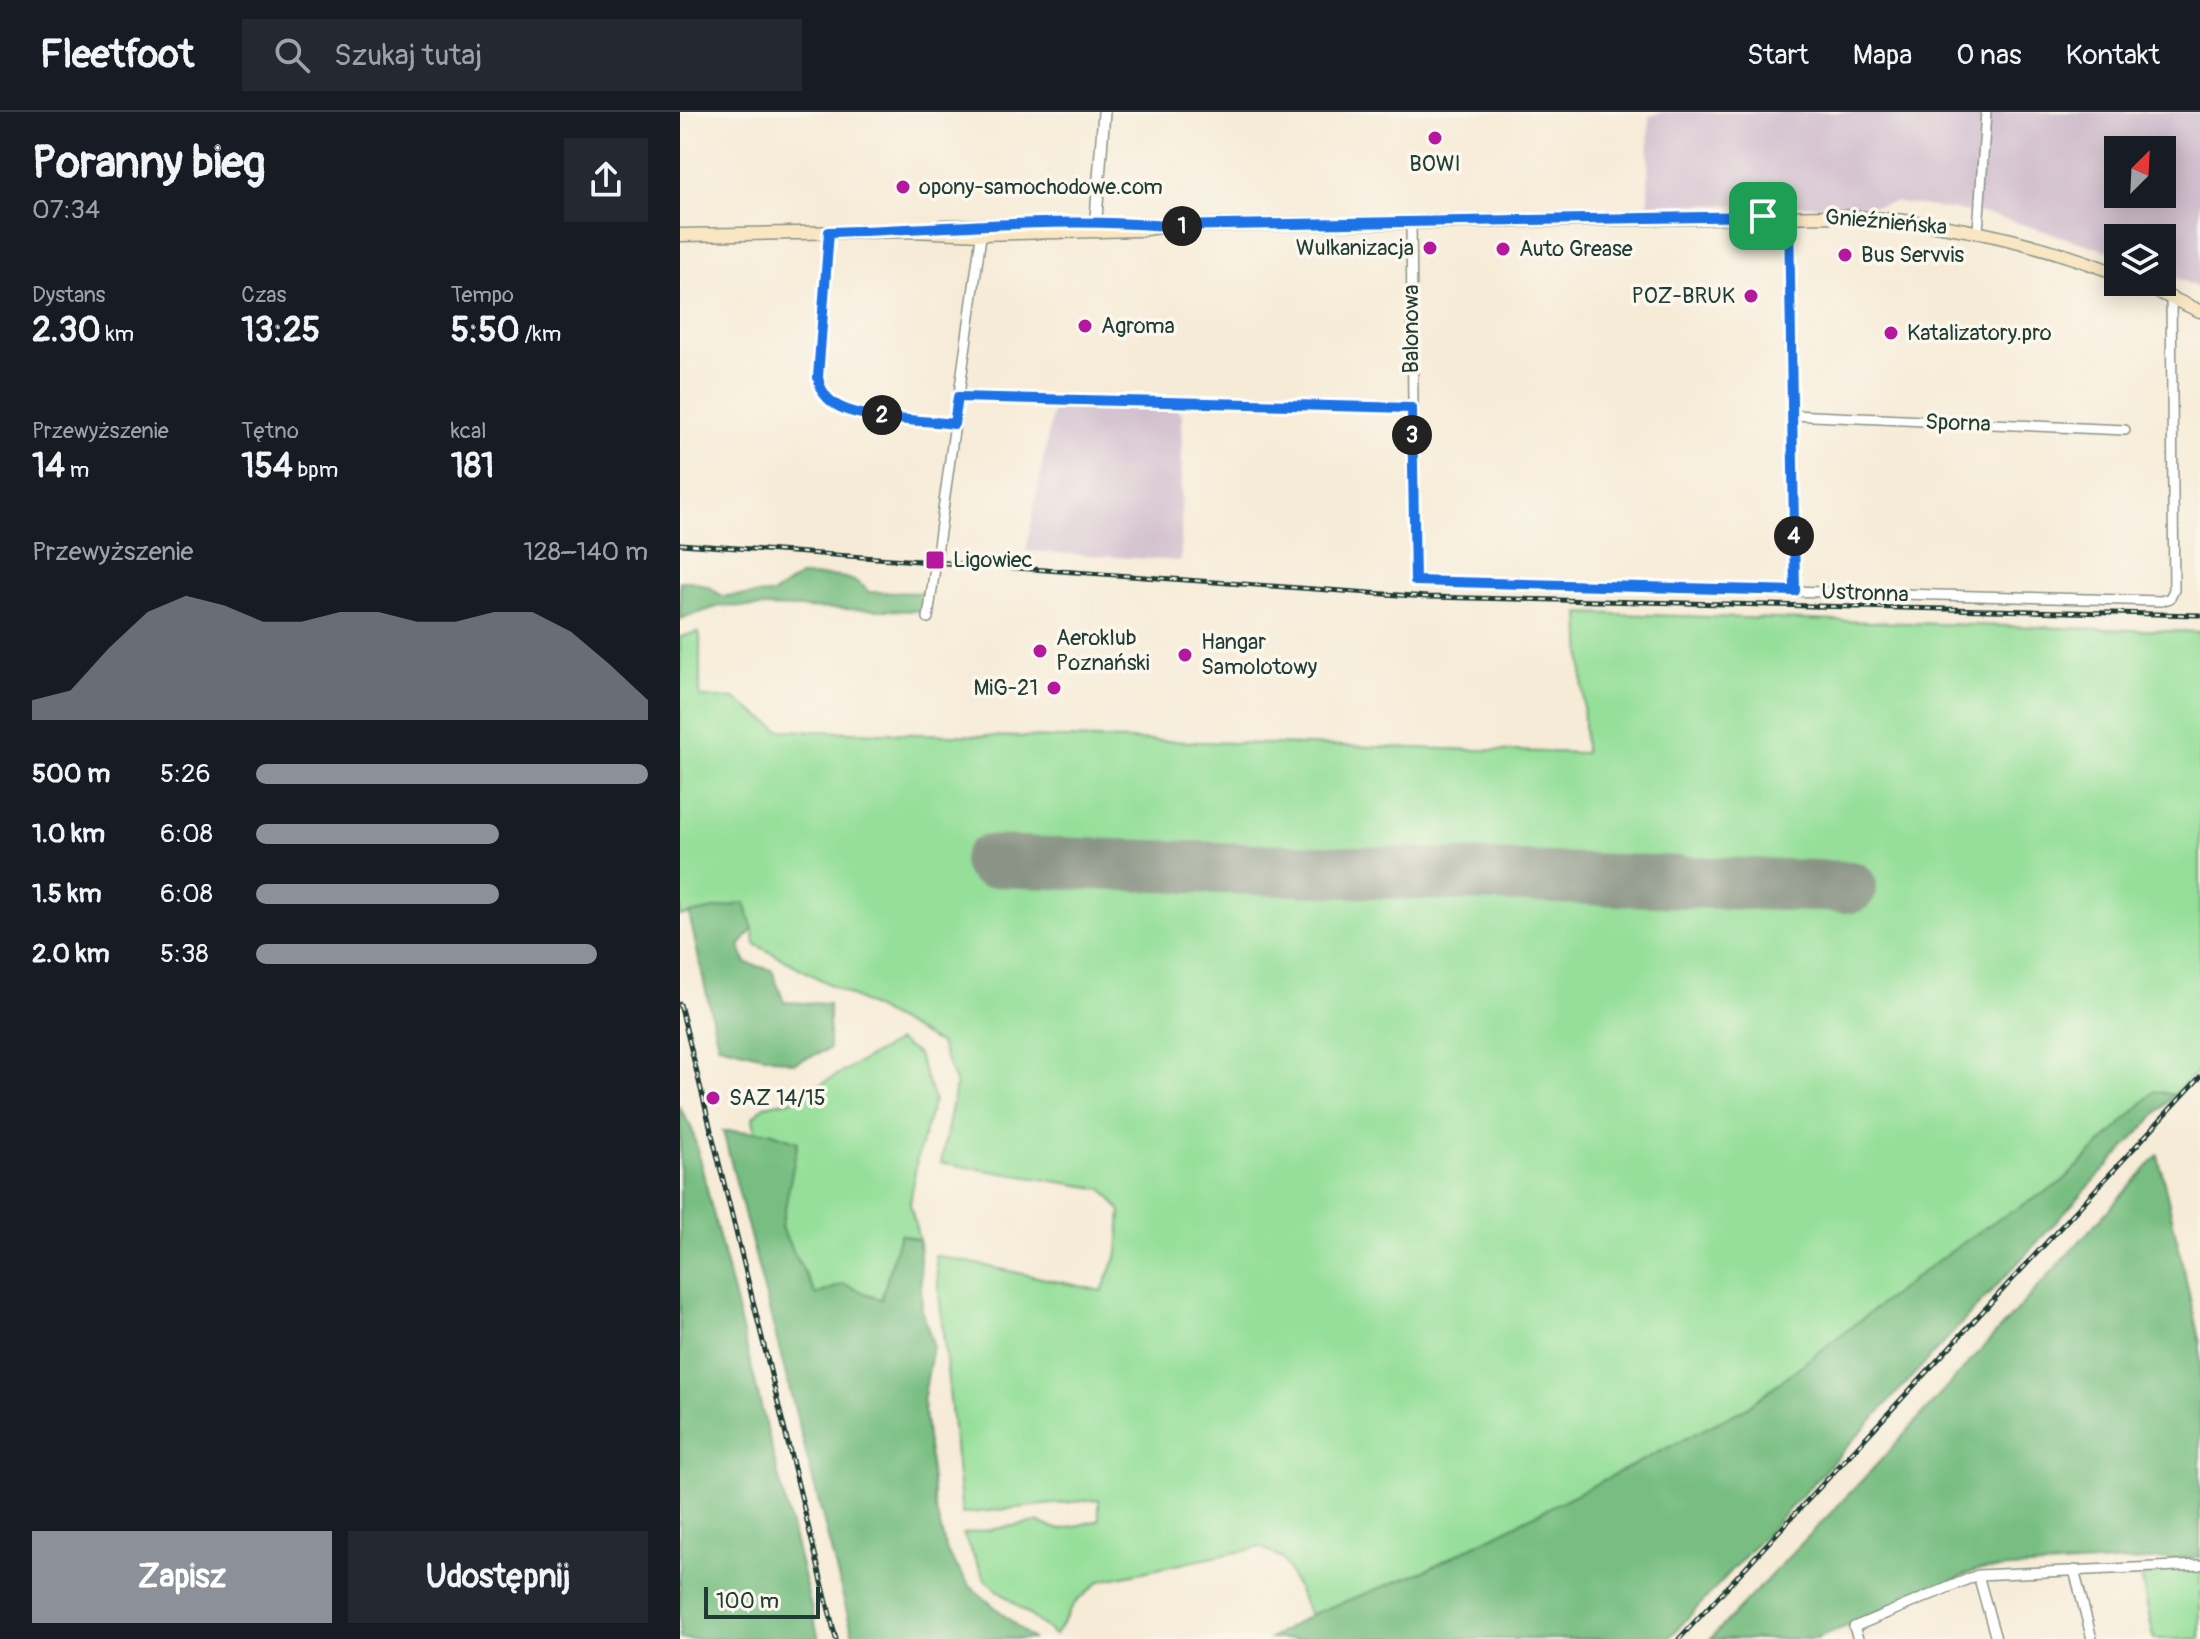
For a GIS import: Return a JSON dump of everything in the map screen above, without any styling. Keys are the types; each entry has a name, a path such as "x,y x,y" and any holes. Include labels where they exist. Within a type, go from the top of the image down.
{"main road":[{"name":"Gnieźnieńska","path":"680,235 1789,216 1885,218 1978,231 2041,247 2104,269"},
{"path":"2167,296 2200,311"}],"street":[{"path":"1095,227 1104,112"},
{"path":"1978,231 1986,112"},
{"path":"1789,216 1795,591"},
{"name":"Balonowa","path":"1411,222 1415,581"},
{"path":"928,618 982,229"},
{"path":"829,232 818,377 820,388 840,407 857,413 954,424"},
{"name":"Ustronna","path":"1415,581 2161,601 2170,598 2174,590 2171,298"},
{"path":"958,397 1412,408"},
{"name":"Sporna","path":"1791,415 2125,430"},
{"path":"1858,1639 1854,1627 1978,1575 2200,1565"},
{"path":"2074,1570 2092,1639"},
{"path":"1978,1575 1996,1639"}],"shaded area":[{"path":"1664,112 2200,112 2200,289 2176,278 2176,224 2104,224 2104,250 1992,215 1896,202 1878,206 1648,204 1649,116"},
{"path":"1054,404 1175,406 1182,414 1181,561 1026,551"}],"green space":[{"path":"800,576 847,578 869,592 925,593 921,611 720,606 680,619 680,581 692,581 709,587 722,596 773,594"},
{"path":"1580,613 2200,632 2200,1068 2174,1095 2155,1091 2061,1183 1990,1225 1746,1408 1424,1571 1310,1615 1283,1559 1261,1547 1100,1581 1075,1603 1055,1635 986,1581 963,1534 1037,1522 1060,1530 1099,1520 1099,1499 962,1514 935,1255 1102,1291 1118,1253 1121,1211 1103,1189 941,1163 956,1085 940,1044 755,944 753,929 689,914 680,916 680,637 698,632 700,636 700,697 735,699 780,730 1585,753"},
{"path":"745,903 753,929 739,946 746,963 772,970 784,1002 829,1004 829,1049 794,1063 718,1045 689,914"},
{"path":"898,1041 918,1055 934,1100 917,1158 910,1204 919,1240 900,1235 881,1300 844,1284 816,1295 781,1228 797,1142 770,1132 755,1132 753,1117 764,1106 790,1101"},
{"path":"2155,1091 2174,1095 1668,1639 1270,1639 1310,1615 1424,1571 1746,1408 1933,1264 1990,1224 2061,1183"},
{"path":"680,1108 692,1129 819,1639 680,1639"},
{"path":"723,1131 769,1132 798,1142 781,1228 816,1295 844,1284 881,1300 900,1234 919,1240 922,1310 933,1345 923,1401 935,1508 947,1552 970,1586 1032,1639 854,1639"},
{"path":"2158,1155 2200,1343 2200,1557 1977,1570 1816,1639 1710,1639 1869,1473"},
{"path":"2200,1568 2200,1639 2154,1639 2140,1571"}],"runway":[{"path":"989,861 1851,887"}],"railway":[{"path":"680,544 1427,597 2200,615"},
{"path":"680,1004 836,1639"},
{"path":"1679,1639 2200,1077"}],"place":[{"name":"BOWI","path":"1435,138"},
{"name":"opony-samochodowe.com","path":"903,187"},
{"name":"Wulkanizacja","path":"1430,248"},
{"name":"Auto Grease","path":"1503,249"},
{"name":"Bus Servvis","path":"1845,255"},
{"name":"POZ-BRUK","path":"1751,296"},
{"name":"Agroma","path":"1085,326"},
{"name":"Katalizatory.pro","path":"1891,333"},
{"name":"Ligowiec","path":"935,560"},
{"name":"Aeroklub Poznański","path":"1040,651"},
{"name":"Hangar Samolotowy","path":"1185,655"},
{"name":"MiG-21","path":"1054,688"},
{"name":"SAZ 14/15","path":"713,1098"}],"route":[{"path":"1763,216 1789,216 1795,591 1415,581 1412,408 958,397 954,424 857,413 829,399 820,388 818,377 829,232 1095,223 1166,226 1763,216"}]}
